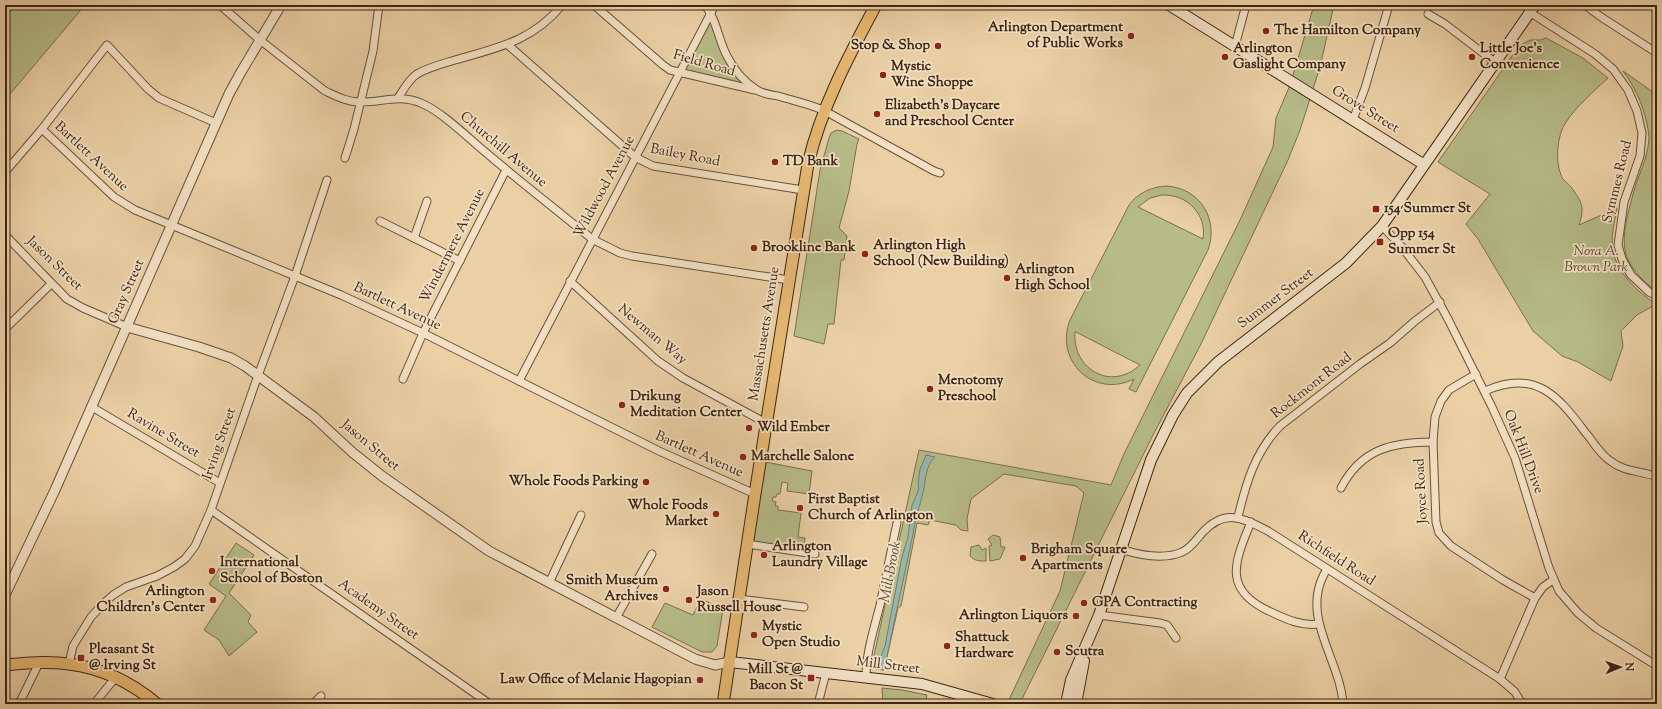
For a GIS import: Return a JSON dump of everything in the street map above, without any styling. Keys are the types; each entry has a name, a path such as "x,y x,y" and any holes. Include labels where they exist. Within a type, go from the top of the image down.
{"main road":[{"name":"Massachusetts Avenue","path":"723,704 766,423 811,152 825,111 876,5"},
{"name":"Grove Street","path":"1169,5 1424,164"},
{"name":"Summer Street","path":"1066,704 1071,680 1099,615 1151,460 1173,415 1187,393 1218,362 1346,263 1382,226 1533,9"},
{"name":"Summer Street","path":"1076,704 1088,643"},
{"name":"Mill Street","path":"730,662 922,684 993,704"},
{"path":"5,665 39,663 69,664 101,672 138,689 157,704"}],"street":[{"name":"Churchill Avenue","path":"220,5 260,40 325,91 347,101 360,102 398,98 410,99 438,112 506,170 592,238 620,253 789,280"},
{"name":"Gray Street","path":"5,595 92,407 236,80 281,5"},
{"path":"345,158 373,51 379,5"},
{"path":"398,98 416,74 430,67 508,44 525,36 542,26 562,5"},
{"name":"Field Road","path":"594,5 663,65 679,73 758,91 812,106 825,111 940,173"},
{"path":"705,5 710,12 724,51 730,62 738,74 758,91"},
{"name":"Wildwood Avenue","path":"519,381 592,238 715,5"},
{"path":"1235,46 1246,5"},
{"path":"1353,120 1365,88 1389,5"},
{"path":"1585,5 1657,53"},
{"name":"Symmes Road","path":"1533,9 1613,69 1628,90 1637,111 1642,133 1640,156 1624,202 1618,245 1622,259 1631,276 1649,292 1657,296"},
{"path":"1428,14 1445,24 1496,63"},
{"name":"Bailey Road","path":"508,44 635,157 653,166 804,190"},
{"path":"5,172 42,129 107,45 156,95 168,102 216,123"},
{"name":"Bartlett Avenue","path":"42,129 114,197 134,210 341,295 423,333 666,455 755,494"},
{"name":"Windermere Avenue","path":"403,379 423,333 506,170"},
{"name":"Irving Street","path":"69,664 73,646 97,610 119,590 167,571 185,559 195,546 211,510 328,180"},
{"path":"414,238 427,201"},
{"path":"380,221 460,261"},
{"name":"Oak Hill Drive","path":"1382,226 1406,252 1425,277 1440,302 1485,391 1515,458 1553,580 1563,596 1583,618 1601,632 1657,666"},
{"name":"Jason Street","path":"5,235 51,284 74,304 127,327 231,358 314,417 352,452 382,476 489,551 695,659 715,665 730,662"},
{"name":"Newman Way","path":"570,281 658,361 684,378 766,423"},
{"path":"5,329 51,284"},
{"name":"Rockmont Road","path":"1238,517 1250,473 1261,450 1280,426 1328,391 1360,364 1390,343 1440,302"},
{"name":"Joyce Road","path":"1476,374 1455,385 1444,396 1435,417 1433,442 1436,522 1440,535 1450,546 1470,560 1535,598"},
{"path":"1485,391 1502,384 1515,382 1542,387 1569,411 1607,459 1625,470 1643,472 1657,477"},
{"name":"Ravine Street","path":"92,407 220,483"},
{"path":"1341,488 1347,475 1353,468 1361,461 1379,450 1400,443 1433,442"},
{"name":"Academy Street","path":"211,510 490,704"},
{"path":"549,583 581,515"},
{"path":"1121,550 1141,555 1171,555 1180,553 1188,548 1206,529 1213,524 1238,517"},
{"name":"Richfield Road","path":"1238,517 1268,531 1500,679 1515,692 1522,704"},
{"path":"1251,522 1242,544 1237,568 1236,580 1243,594 1258,606 1288,620 1304,624 1318,624"},
{"path":"866,677 872,633 880,605 897,523"},
{"path":"747,544 815,554"},
{"path":"616,618 652,554"},
{"path":"1326,569 1322,578 1318,597 1318,624 1339,676 1344,704"},
{"path":"1500,679 1535,598 1543,586 1553,580"},
{"path":"739,599 804,607"},
{"path":"1099,615 1160,623 1167,626 1176,638"},
{"path":"19,704 39,663"},
{"path":"818,704 826,673"},
{"path":"94,704 115,678"},
{"path":"313,704 321,696"}],"green space":[{"path":"5,5 85,5 5,100"},
{"path":"1314,5 1334,5 1320,67 1300,130 1288,160 1201,344 1153,435 1020,703 1007,704 1060,591 1084,493 1076,486 1004,474 971,499 967,519 968,531 961,530 956,525 930,520 928,525 917,523 901,606 898,608 884,670 875,669 873,660 919,450 1111,485 1124,454 1240,220 1273,147 1276,118 1290,85"},
{"path":"710,12 730,62 758,91 679,73"},
{"name":"Nora A. Brown Park","path":"1546,38 1583,58 1608,78 1580,105 1563,127 1558,148 1559,169 1562,177 1580,201 1582,214 1579,225 1617,208 1612,240 1615,259 1623,274 1629,281 1641,293 1655,303 1653,306 1637,315 1621,331 1623,346 1611,381 1578,362 1562,356 1533,331 1478,239 1466,224 1490,194 1438,162 1519,46 1530,40 1540,40"},
{"path":"1623,71 1657,95 1657,292 1637,273 1628,260 1626,254 1624,240 1626,222 1636,184 1646,155 1649,137 1644,111 1633,86"},
{"path":"837,130 859,139 849,191 839,228 847,236 844,260 841,260 834,324 828,324 824,344 794,336 820,170 831,133"},
{"path":"1166,186 1178,188 1188,192 1197,199 1204,207 1209,217 1211,238 1208,250 1136,392 1129,389 1134,379 1119,384 1105,384 1092,380 1081,372 1073,362 1068,349 1067,335 1070,320 1129,205 1141,194 1150,189","holes":["1162,195 1180,198 1193,207 1202,221 1203,239 1138,207 1150,198","1076,332 1140,365 1129,373 1117,376 1106,376 1096,372 1087,366 1080,357 1076,345"]},
{"path":"760,461 812,471 809,494 787,491 788,483 782,482 780,494 773,497 772,501 776,502 775,506 778,506 778,510 801,513 798,537 805,538 803,552 747,544"},
{"path":"993,535 1000,537 1001,547 1005,547 1000,559 990,561 989,546 992,545 988,539"},
{"path":"236,543 254,555 229,593 251,615 248,622 257,632 229,656 219,640 204,630 226,596 209,584"},
{"path":"979,545 982,550 986,548 986,561 977,560 970,556 971,547"},
{"path":"701,599 723,609 717,646 712,652 702,652 652,627 665,603 693,615"},
{"path":"882,688 927,695 925,704 883,704"}],"water":[{"path":"926,455 935,457 929,465 926,473 884,670 876,669 885,646 902,557 908,537 912,505 919,489 918,484 920,469"}],"place":[{"name":"The Hamilton Company","path":"1266,31"},
{"name":"Arlington Department of Public Works","path":"1131,36"},
{"name":"Stop & Shop","path":"938,46"},
{"name":"Arlington Gaslight Company","path":"1225,57"},
{"name":"Little Joe's Convenience","path":"1472,57"},
{"name":"Mystic Wine Shoppe","path":"883,75"},
{"name":"Elizabeth's Daycare and Preschool Center","path":"877,114"},
{"name":"TD Bank","path":"775,162"},
{"name":"154 Summer St","path":"1376,209"},
{"name":"Opp 154 Summer St","path":"1380,242"},
{"name":"Brookline Bank","path":"754,248"},
{"name":"Arlington High School (New Building)","path":"865,254"},
{"name":"Arlington High School","path":"1007,278"},
{"name":"Menotomy Preschool","path":"930,389"},
{"name":"Drikung Meditation Center","path":"622,405"},
{"name":"Wild Ember","path":"749,428"},
{"name":"Marchelle Salone","path":"743,457"},
{"name":"Whole Foods Parking","path":"646,482"},
{"name":"First Baptist Church of Arlington","path":"800,508"},
{"name":"Whole Foods Market","path":"716,514"},
{"name":"Arlington Laundry Village","path":"764,555"},
{"name":"Brigham Square Apartments","path":"1023,558"},
{"name":"International School of Boston","path":"212,571"},
{"name":"Smith Museum Archives","path":"666,589"},
{"name":"Arlington Children's Center","path":"213,600"},
{"name":"Jason Russell House","path":"689,600"},
{"name":"GPA Contracting","path":"1084,603"},
{"name":"Arlington Liquors","path":"1076,616"},
{"name":"Mystic Open Studio","path":"754,635"},
{"name":"Shattuck Hardware","path":"947,646"},
{"name":"Scutra","path":"1057,652"},
{"name":"Pleasant St @ Irving St","path":"81,658"},
{"name":"Mill St @ Bacon St","path":"811,678"},
{"name":"Law Office of Melanie Hagopian","path":"700,680"}],"water label":[{"name":"Mill Brook","path":"891,572"}]}
